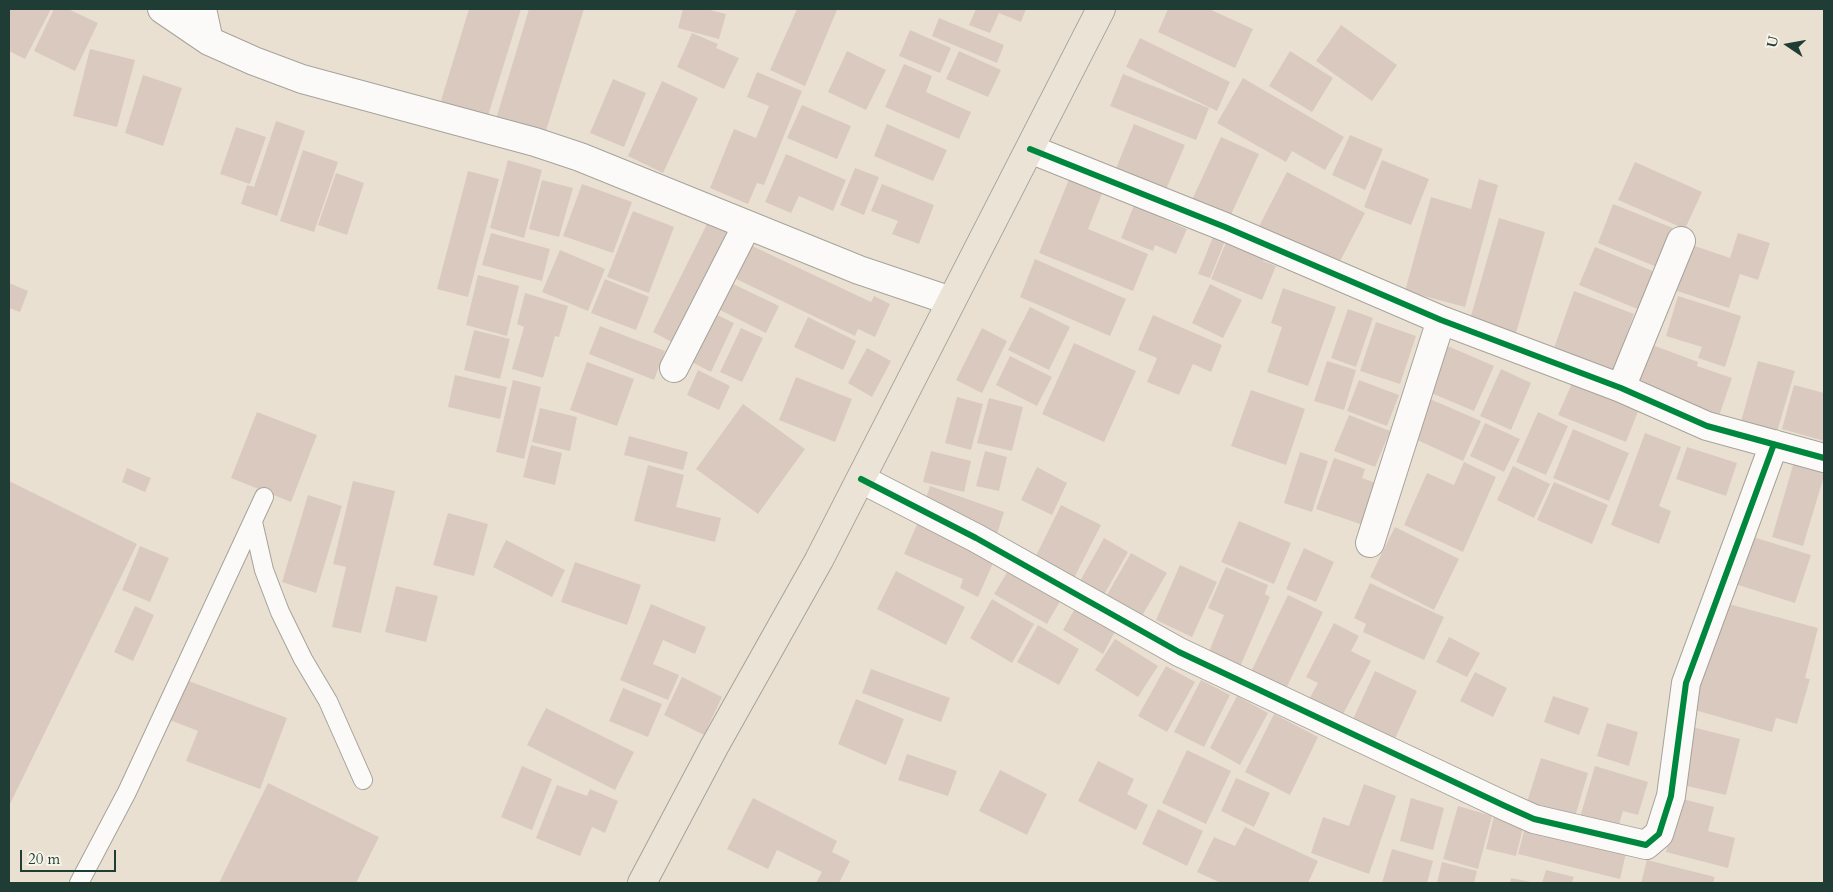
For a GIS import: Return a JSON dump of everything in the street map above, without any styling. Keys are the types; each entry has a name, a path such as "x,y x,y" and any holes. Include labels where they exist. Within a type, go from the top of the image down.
{"main road":[{"path":"642,883 714,746 819,560 1101,9"}],"street":[{"path":"162,9 209,41 302,79 535,142 580,157 859,270 951,301"},
{"path":"202,9 209,41"},
{"path":"1030,149 1225,226 1441,320 1621,388 1707,426 1824,458"},
{"path":"674,368 747,225"},
{"path":"1621,388 1681,241"},
{"path":"1370,543 1441,320"},
{"path":"861,479 976,538 1179,652 1505,806 1534,818 1646,845 1659,834 1671,796 1686,683 1774,444"}],"lane":[{"path":"80,883 127,792 264,497"},
{"path":"253,522 264,570 280,612 328,701 362,780"}],"building":[{"path":"9,9 51,9 25,59 9,51"},
{"path":"54,9 68,9 98,23 75,71 34,51"},
{"path":"469,9 521,9 487,119 440,104"},
{"path":"529,9 584,9 545,134 496,119"},
{"path":"683,9 706,9 726,14 719,39 678,28"},
{"path":"797,9 837,10 805,86 770,70"},
{"path":"976,9 1026,9 1021,22 999,13 990,33 969,25"},
{"path":"1168,9 1209,9 1253,29 1235,68 1158,32"},
{"path":"939,18 1004,45 997,63 932,36"},
{"path":"1341,25 1397,65 1372,101 1316,61"},
{"path":"910,30 951,48 940,73 899,56"},
{"path":"692,33 718,44 716,48 739,58 724,89 677,67"},
{"path":"1140,38 1230,82 1217,111 1126,67"},
{"path":"90,49 135,60 117,127 73,116"},
{"path":"847,51 886,70 866,110 828,92"},
{"path":"959,51 1001,70 988,97 946,79"},
{"path":"1290,51 1333,78 1312,112 1269,86"},
{"path":"904,64 932,76 926,92 971,112 959,139 885,107"},
{"path":"757,72 802,91 764,185 757,183 748,204 710,188 734,129 756,138 769,106 747,97"},
{"path":"1123,74 1209,108 1196,140 1110,106"},
{"path":"143,75 182,88 163,146 125,133"},
{"path":"1243,78 1344,137 1325,170 1292,151 1286,162 1217,123"},
{"path":"613,79 646,93 624,147 590,133"},
{"path":"662,81 698,98 663,173 628,156"},
{"path":"802,105 851,126 837,159 787,138"},
{"path":"276,121 305,131 277,216 241,204 247,185 254,187"},
{"path":"887,124 947,150 933,181 874,156"},
{"path":"1134,124 1185,145 1165,192 1115,171"},
{"path":"236,127 266,137 250,184 220,174"},
{"path":"1350,135 1383,149 1365,190 1332,175"},
{"path":"1221,137 1259,154 1229,219 1191,202"},
{"path":"303,150 338,162 314,232 280,221"},
{"path":"786,154 846,180 833,211 799,196 791,213 765,202"},
{"path":"508,160 542,170 524,238 490,228"},
{"path":"1382,160 1429,179 1411,225 1364,207"},
{"path":"1635,162 1702,192 1685,229 1618,200"},
{"path":"855,168 879,177 864,215 840,205"},
{"path":"468,171 499,179 468,297 437,289"},
{"path":"1072,172 1105,186 1088,229 1148,254 1133,291 1039,253"},
{"path":"1287,172 1365,213 1337,267 1256,232"},
{"path":"336,173 364,183 347,235 318,225"},
{"path":"1479,179 1498,185 1465,307 1405,291 1431,197 1471,209"},
{"path":"542,180 573,188 559,237 529,229"},
{"path":"582,184 632,202 613,253 563,236"},
{"path":"882,184 934,205 919,244 892,234 898,221 871,211"},
{"path":"1138,195 1170,209 1166,220 1187,229 1176,254 1155,245 1153,251 1121,238"},
{"path":"1613,204 1673,228 1657,267 1598,243"},
{"path":"633,211 674,227 649,293 607,277"},
{"path":"1499,218 1545,232 1514,340 1468,326"},
{"path":"709,220 740,236 683,348 653,332"},
{"path":"1215,232 1227,236 1210,278 1198,274"},
{"path":"491,233 550,249 542,281 482,265"},
{"path":"1738,233 1770,243 1758,280 1740,274 1729,308 1671,289 1686,243 1730,258"},
{"path":"1229,235 1267,250 1263,261 1276,266 1262,300 1211,279"},
{"path":"748,244 871,302 874,296 890,304 875,337 858,329 855,336 732,277"},
{"path":"1595,247 1655,272 1640,310 1579,285"},
{"path":"560,250 605,269 588,311 542,292"},
{"path":"1035,259 1126,299 1110,336 1020,297"},
{"path":"478,275 519,286 507,336 466,325"},
{"path":"605,279 649,297 636,330 591,313"},
{"path":"727,281 779,306 766,333 714,307"},
{"path":"9,283 28,291 20,312 9,308"},
{"path":"1210,284 1242,300 1223,338 1192,323"},
{"path":"1283,288 1336,307 1308,386 1267,372 1282,327 1271,323"},
{"path":"1574,291 1634,314 1614,370 1554,348"},
{"path":"525,293 568,306 559,337 555,336 543,378 512,369 524,327 517,324"},
{"path":"1678,296 1741,316 1725,367 1698,358 1702,347 1666,336"},
{"path":"1030,307 1070,327 1049,370 1008,350"},
{"path":"1348,309 1373,318 1356,367 1331,358"},
{"path":"709,311 734,323 711,372 686,359"},
{"path":"1153,315 1222,345 1211,372 1193,364 1179,395 1147,382 1157,358 1138,350"},
{"path":"808,317 856,341 843,370 794,347"},
{"path":"1376,322 1416,336 1400,384 1360,371"},
{"path":"600,326 665,351 654,380 589,354"},
{"path":"741,328 763,338 742,382 720,372"},
{"path":"982,328 1007,341 982,393 956,380"},
{"path":"474,330 510,339 500,379 464,370"},
{"path":"1074,343 1136,371 1104,442 1042,414"},
{"path":"1647,343 1698,362 1697,366 1732,378 1719,416 1632,385"},
{"path":"1443,344 1494,366 1474,411 1424,390"},
{"path":"867,348 891,361 872,397 848,383"},
{"path":"1010,356 1052,377 1037,406 996,385"},
{"path":"1327,361 1356,370 1344,410 1314,401"},
{"path":"1758,361 1795,371 1776,435 1740,425"},
{"path":"587,362 634,379 617,426 570,410"},
{"path":"1501,369 1531,383 1511,430 1480,416"},
{"path":"698,370 730,386 719,410 687,395"},
{"path":"455,375 507,387 500,419 448,407"},
{"path":"796,377 852,399 835,442 779,420"},
{"path":"513,380 541,387 524,459 496,452"},
{"path":"1359,380 1399,395 1387,426 1347,411"},
{"path":"1573,381 1639,409 1626,442 1558,415"},
{"path":"1794,385 1824,393 1824,441 1782,429"},
{"path":"1251,390 1305,409 1286,465 1231,446"},
{"path":"957,397 983,404 971,450 945,443"},
{"path":"989,398 1023,407 1012,451 977,443"},
{"path":"1430,399 1481,421 1463,461 1413,438"},
{"path":"743,404 805,449 758,514 696,469"},
{"path":"540,408 577,417 570,451 532,442"},
{"path":"257,412 317,435 291,502 231,478"},
{"path":"1538,412 1568,426 1546,475 1516,462"},
{"path":"1349,415 1390,431 1375,467 1334,451"},
{"path":"1485,423 1520,439 1504,472 1470,456"},
{"path":"1573,429 1629,453 1609,501 1553,478"},
{"path":"1645,433 1681,447 1659,506 1671,511 1659,544 1611,525"},
{"path":"629,436 688,452 683,470 624,455"},
{"path":"531,445 562,453 555,485 523,477"},
{"path":"1687,447 1737,463 1726,496 1676,479"},
{"path":"931,451 971,461 964,492 923,482"},
{"path":"985,451 1007,457 999,491 976,486"},
{"path":"1300,452 1328,461 1312,512 1284,503"},
{"path":"1796,455 1824,464 1824,476 1803,546 1772,537"},
{"path":"1334,458 1365,469 1362,478 1381,485 1366,526 1316,509"},
{"path":"1464,462 1496,477 1463,552 1404,525 1427,473 1454,485"},
{"path":"648,465 684,475 676,507 721,518 715,542 634,521"},
{"path":"1513,466 1550,484 1534,518 1497,500"},
{"path":"1037,467 1067,483 1052,515 1021,500"},
{"path":"127,468 151,478 145,492 122,482"},
{"path":"9,481 137,544 9,806"},
{"path":"353,481 395,491 361,633 332,627 346,567 333,564"},
{"path":"1554,482 1608,505 1592,544 1537,520"},
{"path":"930,486 1004,512 997,534 923,508"},
{"path":"308,495 342,506 316,593 282,582"},
{"path":"1061,505 1101,525 1070,586 1031,566"},
{"path":"448,513 488,524 474,576 433,565"},
{"path":"919,520 997,554 978,597 960,588 963,579 904,554"},
{"path":"1239,521 1291,543 1274,584 1221,562"},
{"path":"1395,527 1459,559 1434,610 1370,577"},
{"path":"1750,536 1811,555 1795,603 1735,584"},
{"path":"1104,538 1128,552 1104,595 1080,581"},
{"path":"506,540 565,570 552,597 493,567"},
{"path":"140,546 169,558 150,602 122,590"},
{"path":"1304,548 1334,562 1316,602 1286,589"},
{"path":"1131,553 1167,573 1139,621 1104,600"},
{"path":"575,562 641,585 627,625 561,602"},
{"path":"1180,565 1217,582 1192,637 1156,620"},
{"path":"1011,566 1063,596 1047,624 994,594"},
{"path":"1226,567 1268,585 1265,594 1270,597 1240,667 1208,654 1224,615 1208,608"},
{"path":"896,571 965,607 946,645 877,609"},
{"path":"1370,583 1444,617 1424,660 1363,632 1366,624 1354,618"},
{"path":"396,586 438,596 426,642 385,632"},
{"path":"1288,595 1323,612 1284,693 1249,676"},
{"path":"992,599 1034,624 1012,663 970,638"},
{"path":"1078,603 1118,626 1103,654 1063,630"},
{"path":"1725,603 1818,628 1805,678 1810,679 1797,724 1776,718 1772,732 1691,709"},
{"path":"651,604 706,627 695,654 663,640 653,664 679,675 668,700 620,680"},
{"path":"135,606 154,615 133,661 114,652"},
{"path":"1334,623 1359,636 1351,651 1371,661 1341,718 1308,701 1318,683 1306,677"},
{"path":"1038,625 1079,649 1059,685 1017,662"},
{"path":"1449,637 1480,653 1467,677 1436,662"},
{"path":"1115,639 1158,666 1138,697 1095,670"},
{"path":"1166,666 1195,682 1167,732 1138,716"},
{"path":"871,669 950,698 941,722 862,693"},
{"path":"1375,671 1417,691 1391,747 1349,728"},
{"path":"1475,672 1507,688 1493,717 1460,701"},
{"path":"682,677 722,697 704,735 664,715"},
{"path":"186,680 287,718 260,789 186,761 198,731 170,720"},
{"path":"1201,680 1230,695 1204,747 1174,732"},
{"path":"623,688 662,704 648,737 609,721"},
{"path":"1237,696 1268,713 1240,765 1210,748"},
{"path":"1553,696 1589,708 1579,735 1544,722"},
{"path":"856,699 904,719 886,765 838,744"},
{"path":"546,708 634,752 615,790 527,745"},
{"path":"1274,714 1318,737 1290,795 1245,772"},
{"path":"1607,723 1638,732 1629,766 1597,756"},
{"path":"1688,726 1740,739 1726,795 1674,783"},
{"path":"1187,750 1231,771 1206,824 1162,803"},
{"path":"907,754 957,771 948,796 898,780"},
{"path":"1541,758 1588,773 1574,820 1526,805"},
{"path":"1098,761 1134,779 1127,794 1148,805 1136,830 1078,801"},
{"path":"522,766 552,779 532,830 501,817"},
{"path":"1595,766 1648,782 1638,815 1623,811 1616,835 1578,824"},
{"path":"1000,770 1047,794 1027,835 979,811"},
{"path":"1236,778 1270,793 1254,827 1221,811"},
{"path":"268,783 379,837 356,883 219,883"},
{"path":"1364,784 1396,796 1369,874 1311,853 1323,817 1349,826"},
{"path":"557,785 587,796 590,789 618,801 605,833 592,827 580,856 536,838"},
{"path":"753,798 837,841 832,852 850,861 839,883 816,883 822,872 777,850 768,869 727,849"},
{"path":"1411,798 1444,808 1433,850 1400,841"},
{"path":"1679,798 1714,807 1708,831 1735,838 1728,868 1666,852"},
{"path":"1458,806 1492,816 1478,869 1443,859"},
{"path":"1158,809 1203,831 1187,866 1142,844"},
{"path":"1494,816 1524,824 1516,856 1486,849"},
{"path":"1526,824 1627,849 1620,879 1518,854"},
{"path":"1245,827 1318,861 1308,883 1221,883 1197,872 1214,837 1235,846"},
{"path":"1392,849 1433,861 1427,883 1382,883"},
{"path":"1647,860 1715,877 1713,883 1641,883"},
{"path":"1442,862 1477,871 1474,883 1437,883"},
{"path":"1546,870 1574,877 1572,883 1542,883"},
{"path":"1511,878 1531,882 1531,883 1510,883"}],"cycle path":[{"path":"1030,149 1225,227 1441,320 1621,388 1707,426 1824,458"},
{"path":"861,479 976,538 1179,652 1505,806 1534,819 1646,845 1659,834 1671,796 1686,683 1774,444"}]}
